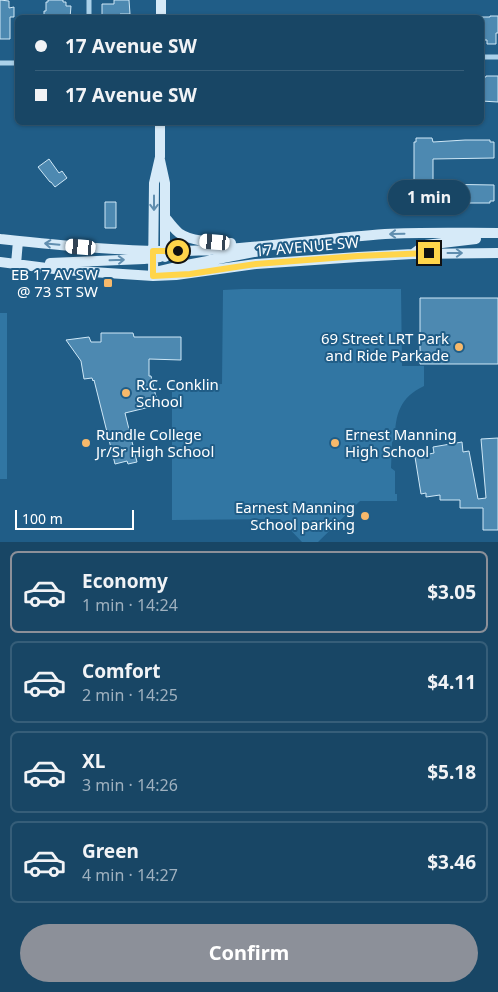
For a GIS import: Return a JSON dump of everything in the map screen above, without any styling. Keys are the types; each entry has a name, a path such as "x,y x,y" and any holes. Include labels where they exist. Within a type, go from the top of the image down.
{"main road":[{"path":"161,0 161,15"},
{"path":"160,125 160,156 165,183 165,273 296,243"},
{"path":"153,276 154,182 160,156"},
{"path":"165,217 179,232 200,240 262,245"},
{"name":"17 AVENUE SW","path":"165,251 296,243 386,234 498,233"},
{"path":"413,254 425,245 498,237"},
{"path":"0,239 160,257 165,251"},
{"path":"18,241 16,264 153,255"},
{"name":"17 AVENUE SW","path":"0,262 110,274 153,276 165,273 210,272 256,264 413,254 498,253"}],"street":[{"path":"89,0 89,15"},
{"path":"484,57 498,57"},
{"path":"0,63 15,63"}],"shaded area":[{"name":"Ernest Manning High School","path":"401,289 402,366 424,366 424,386 409,396 400,408 396,422 395,439 392,442 391,468 395,471 395,494 397,494 397,501 360,501 318,542 302,542 280,519 172,520 172,385 222,384 223,290"},
{"path":"0,313 7,313 7,479 0,479"}],"building":[{"path":"0,0 9,1 9,8 14,7 14,17 10,17 10,39 0,39"},
{"path":"48,0 63,0 63,2 66,2 66,6 71,6 70,15 44,15 46,2"},
{"path":"114,0 129,0 130,14 102,15 102,4 114,4"},
{"path":"498,16 496,44 487,44 487,40 484,40 484,17"},
{"path":"498,76 498,102 484,101 484,77"},
{"path":"416,138 432,138 433,142 490,140 490,142 494,142 494,158 433,159 433,184 494,185 494,201 490,201 490,203 449,203 445,199 433,199 432,203 416,203 416,199 414,199 414,142 416,142"},
{"path":"49,159 59,173 62,171 67,178 55,187 38,167"},
{"path":"105,202 116,202 116,228 105,228"},
{"name":"69 Street LRT Park and Ride Parkade","path":"420,298 498,298 498,364 420,364"},
{"name":"R.C. Conklin School","path":"101,333 133,333 134,337 181,337 181,360 149,359 149,376 151,376 158,405 125,413 137,462 128,464 127,461 115,464 94,380 92,378 84,379 81,361 66,340 89,337 91,342 101,342"},
{"path":"498,438 498,530 483,530 483,508 460,508 460,500 440,500 440,495 426,497 426,493 421,494 415,457 434,453 433,447 462,442 463,452 469,451 478,499 486,498 481,439"}],"place":[{"name":"EB 17 AV SW @ 73 ST SW","path":"108,283"},
{"name":"69 Street LRT Park and Ride Parkade","path":"459,347"},
{"name":"R.C. Conklin School","path":"126,393"},
{"name":"Rundle College Jr/Sr High School","path":"86,443"},
{"name":"Ernest Manning High School","path":"335,443"},
{"name":"Earnest Manning School parking","path":"365,516"}],"route":[{"path":"178,251 153,251 153,276 210,272 256,264 358,256 429,253"}]}
